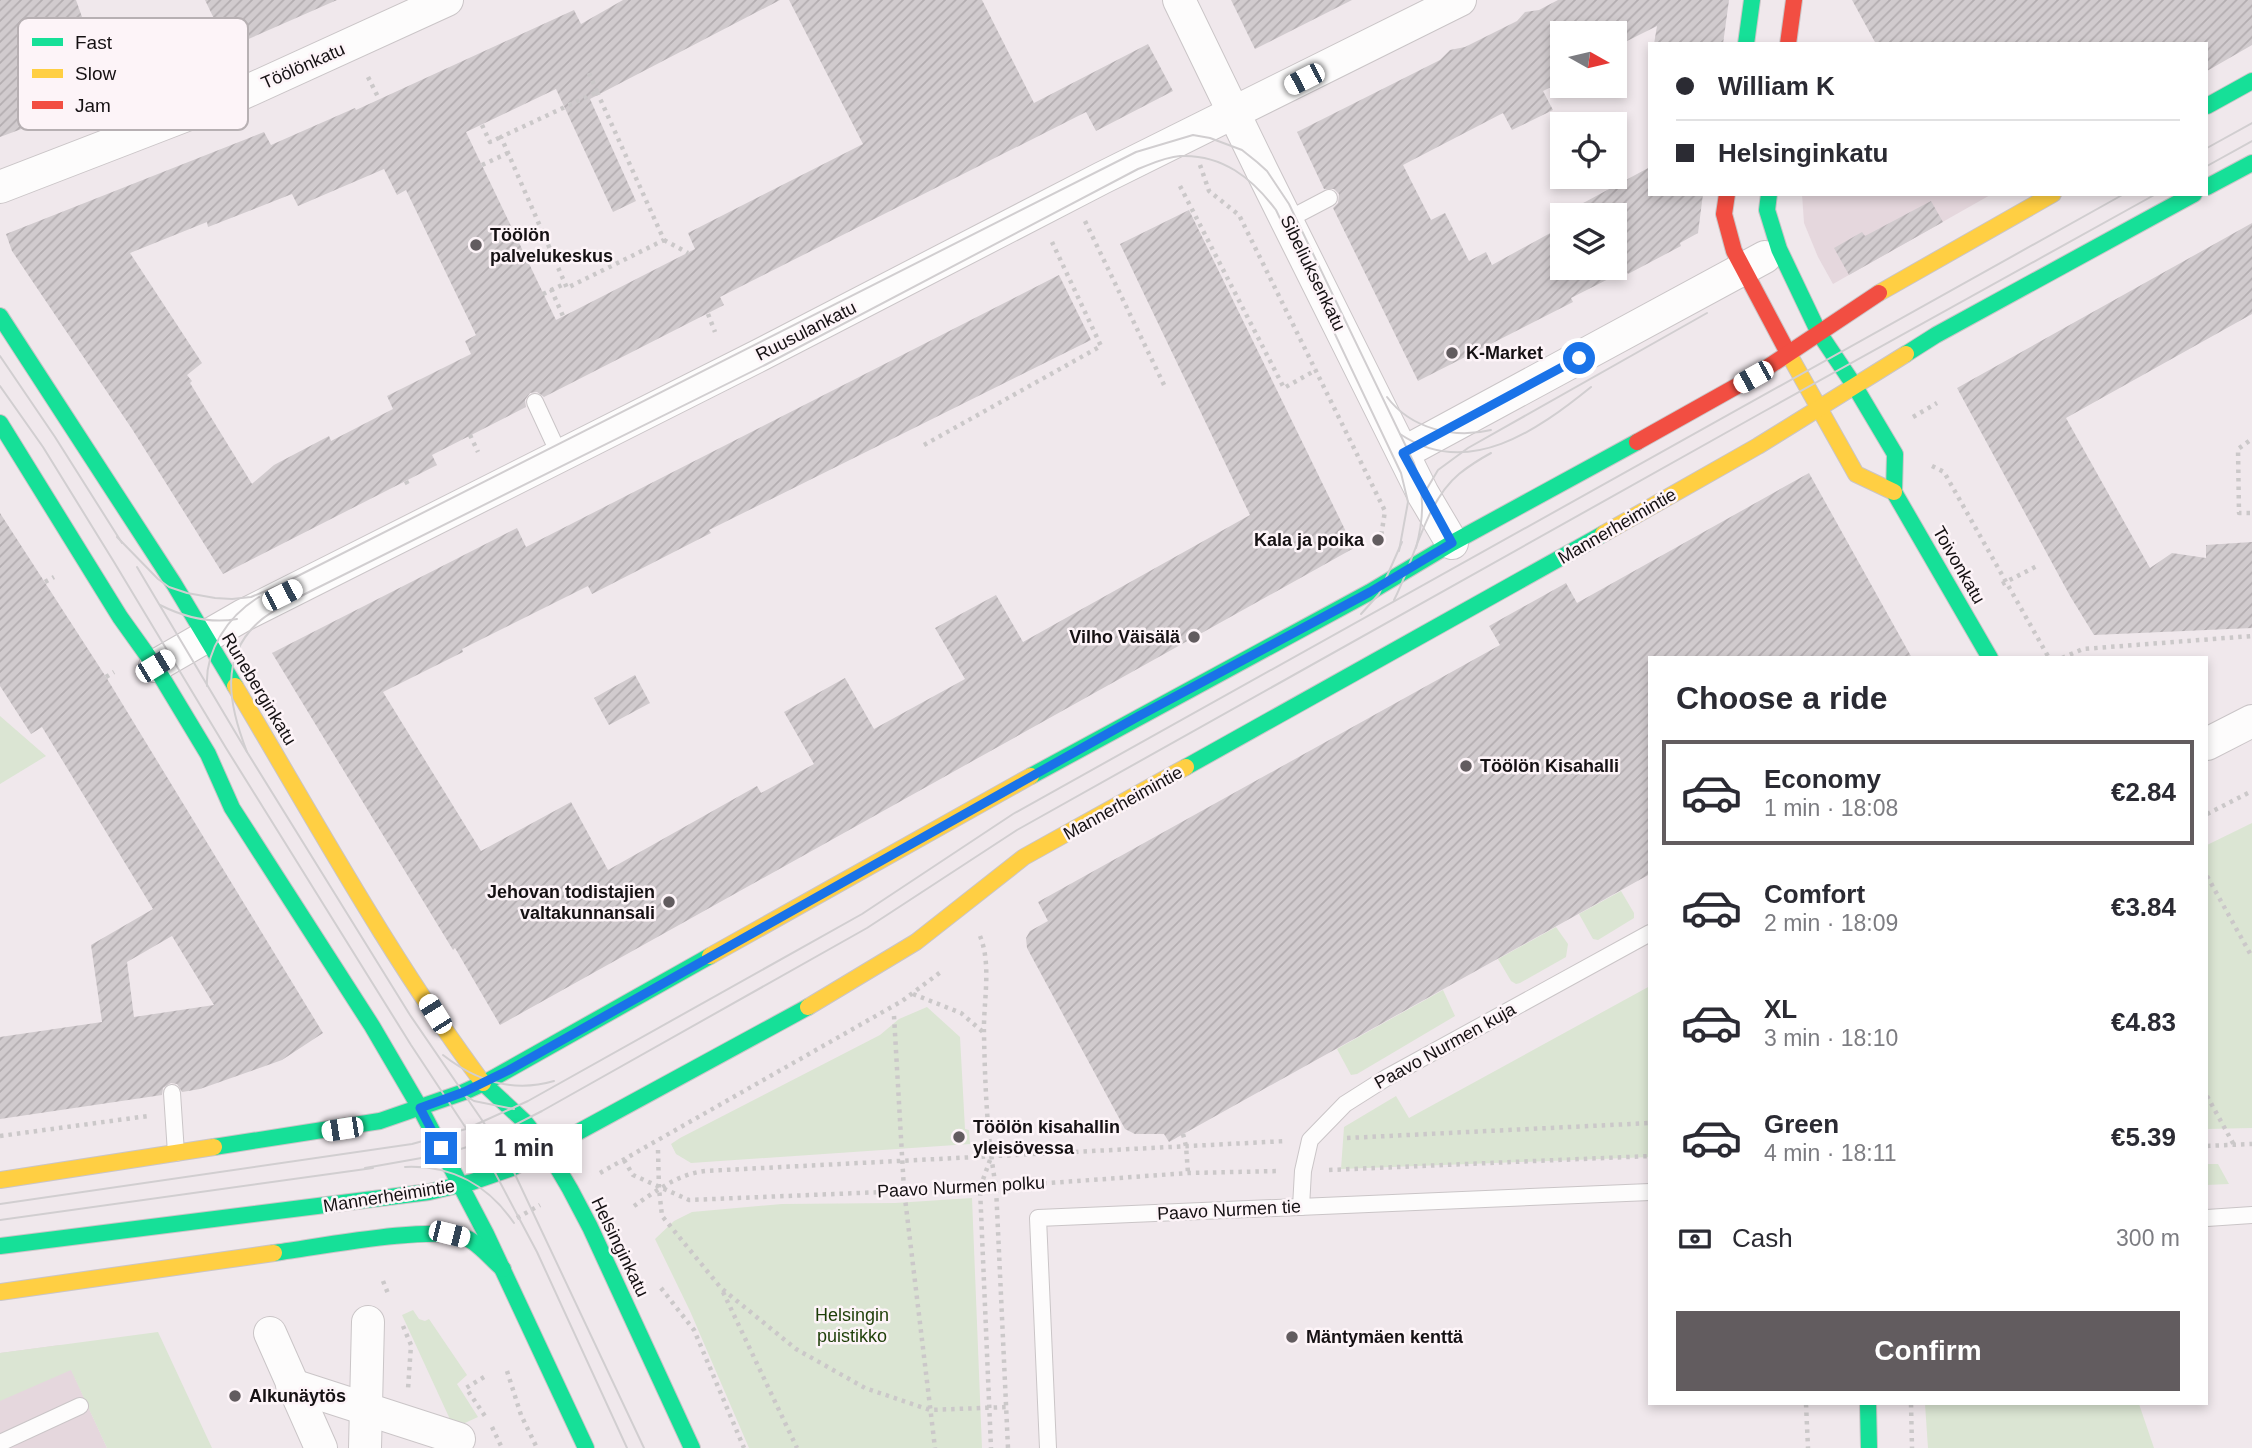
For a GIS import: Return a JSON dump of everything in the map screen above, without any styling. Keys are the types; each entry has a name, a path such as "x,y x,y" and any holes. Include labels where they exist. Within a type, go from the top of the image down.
{"main road":[{"path":"1746,42 1752,0"},
{"path":"1788,42 1794,0"},
{"path":"2208,105 2252,80"},
{"path":"2208,186 2252,163"},
{"path":"1727,196 1724,214 1729,239 1818,408 1856,474 1894,492 1895,454 1819,333 1779,249 1767,209 1769,196"},
{"path":"0,1180 342,1129 380,1121 420,1108 483,1083 1753,377 1867,300 2049,196"},
{"name":"Mannerheimintie","path":"0,1246 429,1192 461,1185 512,1168 839,990 901,952 1024,857 1416,640 1758,446 1936,335 2190,196"},
{"name":"Runeberginkatu","path":"0,316 174,584 346,874 449,1037 483,1083"},
{"path":"0,424 120,617 155,666 208,754 232,808 374,1030 420,1108 503,1269 586,1448"},
{"name":"Toivonkatu","path":"1894,492 1989,656"},
{"name":"Helsinginkatu","path":"483,1083 524,1121 547,1150 590,1227 692,1448"},
{"path":"0,1292 346,1243 441,1233 467,1238 503,1269"},
{"path":"1868,1405 1869,1448"}],"street":[{"name":"Töölönkatu","path":"248,91 447,0"},
{"name":"Sibeliuksenkatu","path":"1179,0 1403,453 1452,543"},
{"name":"Ruusulankatu","path":"155,666 205,635 1460,0"},
{"name":"Töölönkatu","path":"0,187 148,130"},
{"path":"1403,453 1779,249"},
{"path":"2208,743 2252,721"},
{"path":"365,1448 366,1409 383,1319"},
{"path":"270,1333 321,1448"},
{"path":"292,1385 459,1439 438,1448"}],"lane":[{"path":"1287,220 1329,198"},
{"path":"535,402 560,456"},
{"name":"Paavo Nurmen kuja","path":"1310,1140 1345,1104 1376,1084 1648,934"},
{"path":"172,1093 176,1153"},
{"path":"1301,1207 1303,1171 1310,1140"},
{"name":"Paavo Nurmen tie","path":"1048,1448 1038,1218 1648,1192"},
{"path":"2208,1218 2252,1216"},
{"path":"0,1443 80,1406"}],"path":[{"path":"589,73 664,240 688,253"},
{"path":"368,76 379,99"},
{"path":"481,125 489,142 597,92"},
{"path":"1193,135 1209,191 1239,215 1385,511 1380,544 1371,551"},
{"path":"501,137 567,288 664,240"},
{"path":"482,165 508,153"},
{"path":"1180,186 1284,388 1316,370"},
{"path":"1072,195 1166,389"},
{"path":"924,445 1101,346 1037,213"},
{"path":"543,294 566,283"},
{"path":"551,289 563,316"},
{"path":"708,314 715,332"},
{"path":"1906,421 1937,403"},
{"path":"470,435 478,452"},
{"path":"2250,513 2238,513 2238,449 2252,439"},
{"path":"1890,445 1944,472 2003,583 2048,656"},
{"path":"2003,583 2038,566"},
{"path":"2067,656 2083,649 2252,636"},
{"path":"2208,813 2252,791"},
{"path":"2208,878 2252,957"},
{"path":"979,934 985,961 984,1032 991,1158 996,1186 1008,1448"},
{"path":"912,994 961,1013 984,1032"},
{"path":"894,1016 901,1160 935,1448"},
{"path":"2208,1098 2234,1145"},
{"path":"634,1206 659,1189 690,1173 698,1172 1648,1123"},
{"path":"1183,1134 1188,1173"},
{"path":"2208,1146 2252,1144"},
{"path":"658,1150 662,1216 722,1288 796,1349 865,1388 930,1410 1007,1407"},
{"name":"Paavo Nurmen polku","path":"624,1159 633,1175 659,1189 689,1200 979,1188 1188,1173 1303,1171 1648,1156"},
{"path":"991,1158 979,1188 991,1448"},
{"path":"722,1288 797,1448"},
{"path":"383,1319 411,1345 405,1421"},
{"path":"484,1377 467,1388 484,1414"},
{"path":"1806,1405 1808,1448"},
{"path":"1911,1405 1912,1448"},
{"path":"521,1415 535,1445"},
{"path":"496,1436 502,1448"},
{"path":"527,1445 535,1445 542,1438"}],"shaded area":[{"path":"1802,196 1988,196 1833,284 1804,223"},
{"path":"60,1345 107,1448 0,1448 0,1353"}],"green space":[{"path":"0,716 46,756 0,784"},
{"path":"2252,823 2252,1128 2208,1129 2208,845"},
{"path":"1621,891 1634,913 1634,918 1598,940 1593,939 1579,914"},
{"path":"1556,927 1568,944 1566,957 1520,983 1511,981 1498,959"},
{"path":"1648,987 1648,1157 1341,1169 1344,1127 1396,1096 1409,1118"},
{"path":"1443,990 1455,1016 1351,1075 1337,1049"},
{"path":"927,1007 960,1037 965,1129 969,1130 970,1144 691,1163 676,1154 671,1144 680,1138 880,1035 899,1019"},
{"path":"2208,1164 2218,1164 2229,1184 2208,1185"},
{"name":"Helsingin puistikko","path":"972,1198 982,1448 749,1448 690,1311 655,1239 674,1221 692,1212 782,1204 895,1203"},
{"path":"413,1310 419,1319 429,1319 467,1375 457,1384 478,1417 454,1428 402,1315"},
{"path":"158,1332 212,1448 107,1448 71,1370 0,1401 0,1353"},
{"path":"1925,1405 2139,1405 2154,1448 1928,1448"}],"building":[{"path":"0,0 76,0 82,18 18,18 19,130 0,137"},
{"path":"205,0 337,0 248,39 248,18 214,18"},
{"path":"623,0 780,0 590,99 636,201 613,212 556,89 466,132 556,320 695,249 688,233 863,144 789,0 982,0 1034,103 1148,44 1173,91 1096,131 1086,112 720,297 724,305 544,397 537,392 530,393 525,400 526,407 432,455 437,465 223,574 132,429 12,251 6,234 264,132 271,145 355,108 356,110 574,10 581,24","holes":["384,169 397,195 406,190 476,335 465,341 471,354 387,396 393,409 331,441 329,436 274,465 252,484 190,383 192,381 187,375 202,363 130,253 207,222 208,227 292,194 298,206"]},
{"path":"1231,0 1352,0 1255,49"},
{"path":"1558,0 1729,0 1723,42 1654,42 1657,26 1628,40 1628,21 1550,21 1550,88 1543,91 1553,110 1512,130 1503,113 1403,165 1431,220 1445,213 1469,261 1486,252 1492,265 1550,233 1550,280 1606,280 1571,298 1573,302 1418,381 1333,208 1338,203 1339,194 1334,189 1324,189 1297,132 1440,60 1450,50 1465,47 1517,21 1525,12 1539,10"},
{"path":"1852,0 2252,0 2252,45 2208,70 2208,42 1875,42"},
{"path":"1648,168 1648,196 1703,196 1698,233 1680,243 1681,246 1628,274 1627,203 1583,203 1609,189 1627,189 1627,179"},
{"path":"1931,201 1943,222 1849,275 1834,248 1862,232 1865,236"},
{"path":"1189,210 1354,548 500,1025 272,653 517,528 526,547 1059,275 1091,340 709,530 711,533 592,594 588,586 383,692 481,851 571,802 608,870 757,786 761,793 814,764 784,712 845,678 874,729 965,679 935,628 996,595 1023,642 1250,515 1120,244"},
{"path":"2252,223 2252,314 2066,418 2150,568 2172,553 2206,558 2206,545 2252,542 2252,628 2094,635 1957,388"},
{"name":"Töölön Kisahalli","path":"1809,473 1911,656 1648,656 1648,875 1169,1142 1164,1134 1135,1134 1125,1129 1027,948 1026,938 1030,931 1048,921 1038,902 1500,645 1489,626 1566,583 1577,603"},
{"path":"0,513 106,677 323,1033 282,1060 200,1089 182,1092 177,1084 171,1083 163,1088 162,1095 0,1119 0,1037 102,1022 91,945 153,909 42,727 31,734 0,686","holes":["172,936 214,1005 134,1017 127,962"]},
{"path":"635,675 650,703 609,725 594,698"}],"tram line":[{"path":"2208,147 2252,123"},
{"path":"117,537 169,587 215,598 251,597 280,585 1136,152 1193,135 1210,138 1242,150 1267,171 1289,204 1414,463 1422,506 1416,548"},
{"path":"2208,165 2252,141"},
{"path":"247,752 232,700 233,665 247,634 271,613 765,365 1138,169 1174,157 1195,156 1235,170 1257,188 1276,210 1401,473 1408,502 1399,551"},
{"path":"0,1204 412,1144 466,1129 528,1101 862,914 1013,814 2120,196"},
{"path":"365,1168 444,1154 477,1144 542,1111 867,928 1017,830 2152,196"},
{"path":"1422,497 1438,470 1468,448 1707,313"},
{"path":"0,356 122,543"},
{"path":"0,386 43,447 411,1045 493,1169 537,1252 627,1448"},
{"path":"1400,434 1426,447 1451,452 1476,451 1525,433 1591,387"},
{"path":"1387,397 1408,417 1434,429 1463,433 1491,430"},
{"path":"1394,600 1437,500 1459,474 1491,453"},
{"path":"1361,614 1379,594 1402,542"},
{"path":"137,567 247,752 410,1015 512,1168 644,1448"},
{"path":"207,686 210,659 221,635 238,613 259,597"},
{"path":"160,605 197,618 217,621 237,619"},
{"path":"443,1055 468,1072 496,1082 524,1086 554,1081"},
{"path":"464,1095 474,1101 514,1109"},
{"path":"405,1167 438,1170 467,1180 492,1198 514,1223"},
{"path":"0,1220 373,1168"}],"traffic: fast":[{"path":"1746,42 1752,0"},
{"path":"2208,105 2252,81"},
{"path":"2208,186 2252,163"},
{"path":"1769,196 1767,210 1779,249 1819,333 1895,454 1894,492 1989,656"},
{"path":"1906,354 2190,196"},
{"path":"0,316 174,584 235,686"},
{"path":"0,423 120,617 155,666 208,754 232,808 372,1026 420,1108"},
{"path":"1031,776 1370,592 1452,543 1637,442"},
{"path":"1186,767 1603,534"},
{"path":"214,1147 380,1121 464,1092 710,956"},
{"path":"0,1246 429,1192 472,1182 512,1168 808,1007"},
{"path":"483,1083 524,1121 547,1150 570,1189 692,1448"},
{"path":"420,1108 486,1234 586,1448"},
{"path":"274,1253 402,1235 450,1234 471,1240 503,1269"},
{"path":"1868,1405 1869,1448"}],"traffic: slow":[{"path":"1879,293 2049,196"},
{"path":"1787,351 1856,474 1894,492"},
{"path":"1603,534 1758,446 1906,354"},
{"path":"235,686 385,938 483,1083"},
{"path":"808,1007 916,942 1024,857 1186,767"},
{"path":"710,956 1031,776"},
{"path":"0,1180 214,1147"},
{"path":"0,1292 274,1253"}],"traffic: jam":[{"path":"1788,42 1794,0"},
{"path":"1727,196 1724,214 1734,251 1787,351"},
{"path":"1637,442 1753,377 1879,293"}],"place":[{"name":"Töölön palvelukeskus","path":"476,245"},
{"name":"K-Market","path":"1452,353"},
{"name":"Kala ja poika","path":"1378,540"},
{"name":"Vilho Väisälä","path":"1194,637"},
{"name":"Töölön Kisahalli","path":"1466,766"},
{"name":"Jehovan todistajien valtakunnansali","path":"669,902"},
{"name":"Töölön kisahallin yleisövessa","path":"959,1137"},
{"name":"Mäntymäen kenttä","path":"1292,1337"},
{"name":"Alkunäytös","path":"235,1396"}],"route":[{"path":"441,1148 420,1108 464,1092 509,1070 1139,716 1370,592 1452,543 1403,453 1579,358"}]}
